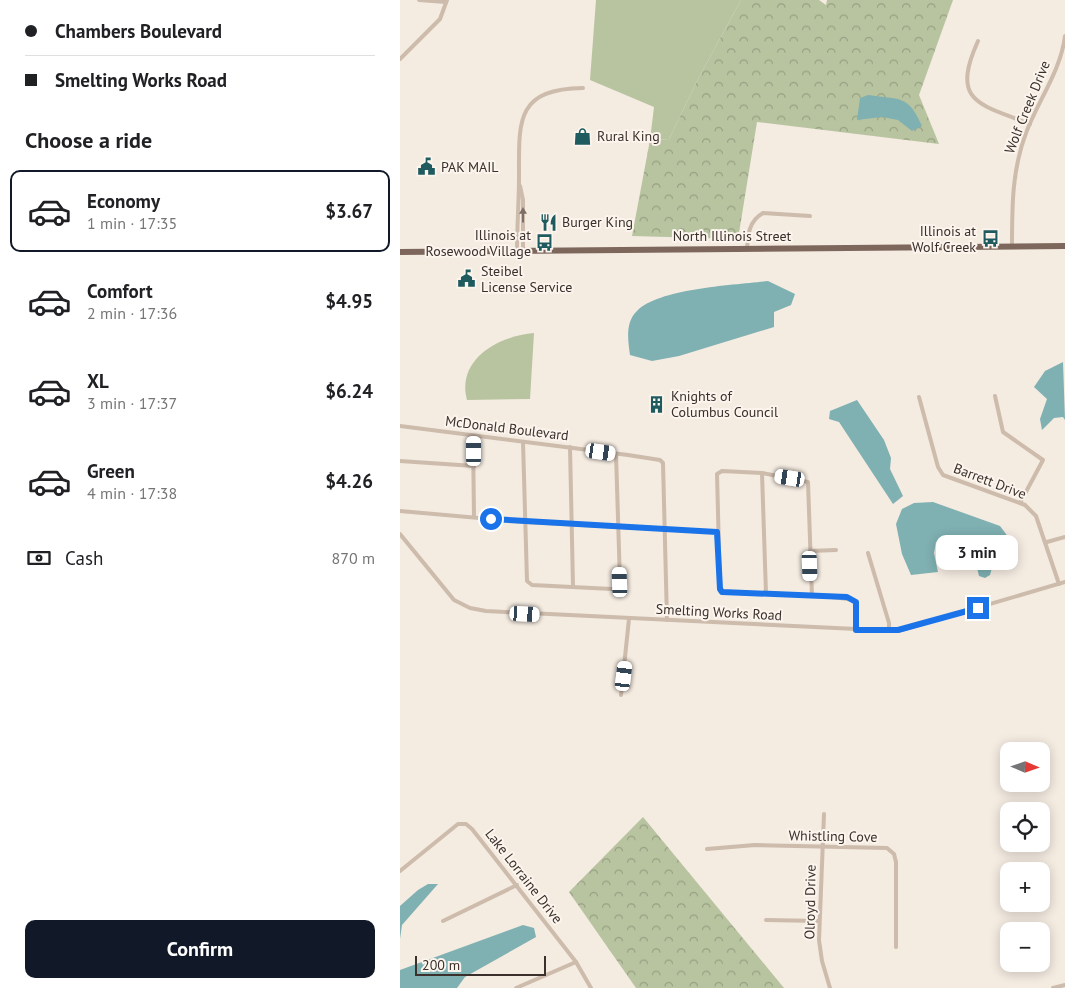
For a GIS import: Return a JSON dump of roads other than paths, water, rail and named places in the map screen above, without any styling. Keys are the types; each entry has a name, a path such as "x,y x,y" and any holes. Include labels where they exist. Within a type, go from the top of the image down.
{"main road":[{"name":"North Illinois Street","path":"400,252 1065,246"}],"street":[{"path":"400,59 440,19 447,1 419,0"},
{"name":"Wolf Creek Drive","path":"1012,246 1012,200 1015,174 1030,124 1060,58 1065,36"},
{"path":"978,41 966,68 966,77 971,94 988,108 1030,124"},
{"path":"520,251 519,131 528,108 538,98 552,91 582,88"},
{"path":"747,249 748,232 753,222 763,213 810,216"},
{"path":"995,396 1003,432 1043,460 1020,503"},
{"name":"Barrett Drive","path":"919,397 938,467 943,475 1020,503 1036,516 1047,542 1059,584"},
{"name":"McDonald Boulevard","path":"400,426 660,460 664,463 667,620"},
{"path":"473,436 474,517"},
{"path":"524,442 527,581 532,584 612,589 618,587 620,582 616,454"},
{"path":"570,448 573,586"},
{"path":"400,461 474,466"},
{"path":"812,596 808,482 762,473 722,471 717,474 717,532 720,589 722,592 852,599 857,606 856,630"},
{"path":"762,473 766,594"},
{"path":"400,512 572,525 717,532"},
{"name":"Smelting Works Road","path":"400,534 454,600 463,606 486,611 889,631 914,627 1065,582"},
{"path":"1047,542 1065,537"},
{"path":"810,551 836,550"},
{"path":"868,553 889,623 889,631"},
{"path":"621,695 629,619"},
{"name":"Olroyd Drive","path":"824,814 819,921 822,961 830,988"},
{"name":"Lake Lorraine Drive","path":"400,871 458,824 466,824 576,962 591,988"},
{"name":"Whistling Cove","path":"707,849 746,845 887,848 894,854 896,862 896,947"},
{"path":"443,921 516,885"},
{"path":"766,920 819,921"},
{"path":"516,988 576,962"},
{"path":"1053,988 1065,985"}],"water":[{"path":"868,95 902,100 912,108 922,126 912,131 898,120 882,117 857,120 860,98"},
{"path":"768,281 795,294 791,305 774,312 774,327 679,356 652,361 630,355 629,326 633,315 648,303 680,292"},
{"path":"1063,362 1065,420 1063,417 1054,418 1042,430 1040,419 1047,399 1034,387 1045,371"},
{"path":"857,400 884,440 891,458 890,469 903,496 893,504 839,422 829,419 830,411"},
{"path":"933,502 1000,526 1012,542 1012,548 997,550 990,575 985,578 979,576 972,547 954,536 936,542 934,553 938,572 911,575 902,554 896,524 902,509 914,503"},
{"path":"428,884 438,884 402,925 400,939 400,906"},
{"path":"523,925 534,928 536,937 465,977 457,988 400,988 400,970"}],"place":[{"name":"Rural King","path":"583,136"},
{"name":"PAK MAIL","path":"427,167"},
{"name":"Burger King","path":"548,222"},
{"name":"Illinois at Wolf Creek","path":"990,239"},
{"name":"Illinois at Rosewood Village","path":"545,243"},
{"name":"Steibel License Service","path":"467,279"},
{"name":"Knights of Columbus Council","path":"657,404"}]}
